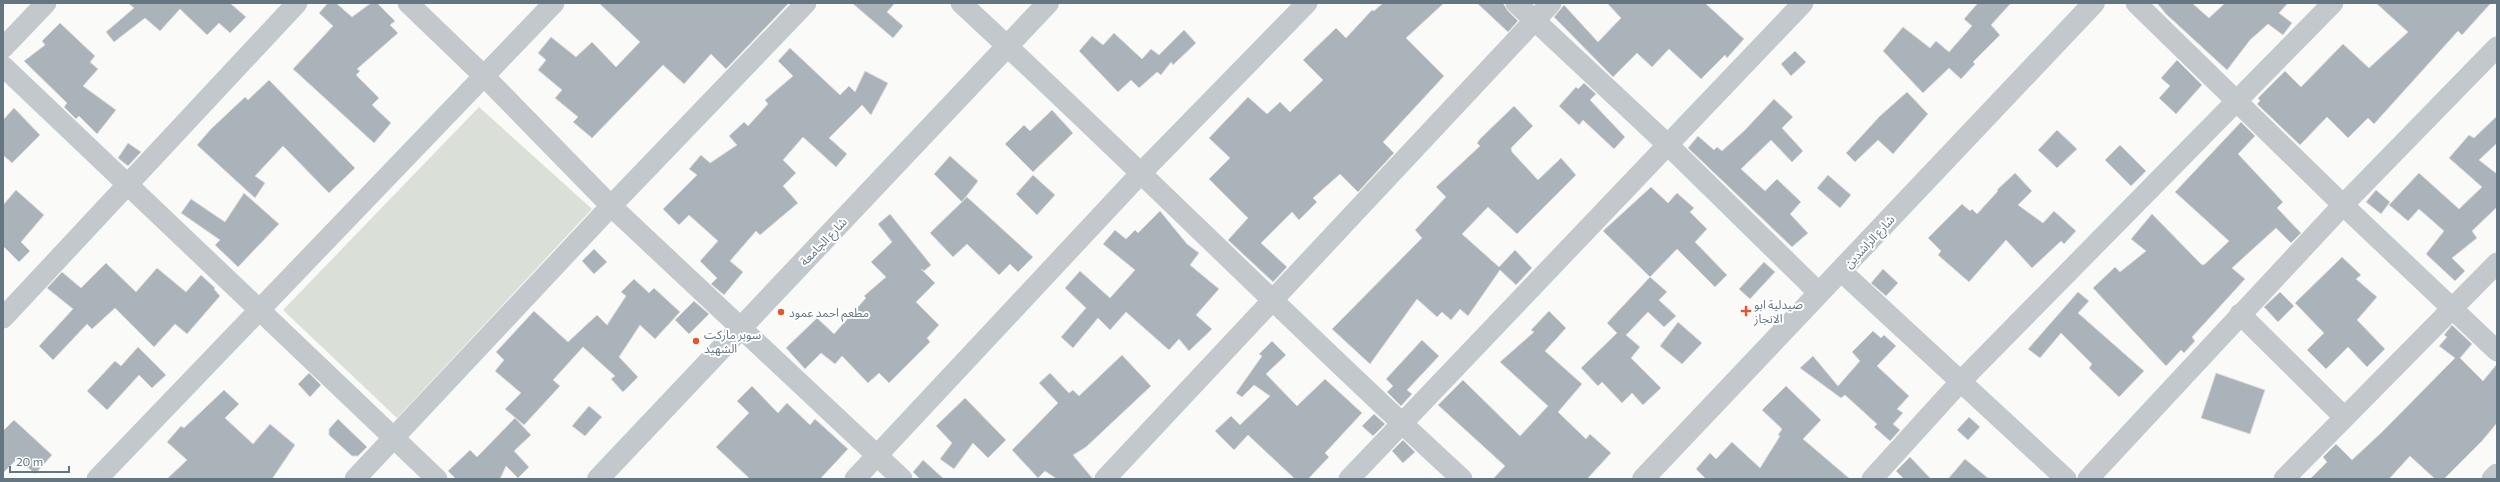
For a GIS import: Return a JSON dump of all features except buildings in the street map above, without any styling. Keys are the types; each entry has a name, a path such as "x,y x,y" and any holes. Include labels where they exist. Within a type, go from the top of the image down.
{"street":[{"path":"3,48 46,3"},
{"path":"3,318 128,186 297,3"},
{"path":"408,3 485,77 611,206 902,479"},
{"path":"97,479 259,308 485,77 554,3"},
{"path":"355,479 611,206 806,3"},
{"path":"961,3 1142,172 1402,424 1462,479"},
{"name":"شارع الجامعة","path":"598,479 740,327 1048,3"},
{"path":"855,479 1142,172 1307,3"},
{"path":"1516,3 1668,145 1819,293"},
{"path":"1105,479 1551,3"},
{"path":"1348,479 1803,3"},
{"path":"2136,3 2343,205 2497,351"},
{"path":"1872,479 1961,381 2334,3"},
{"name":"شارع الراشدين","path":"1643,479 1819,293 1842,271 2085,6"},
{"path":"2088,479 2343,205 2497,47"},
{"path":"3,66 437,479"},
{"path":"2284,479 2344,417 2454,309 2497,262"},
{"path":"1842,271 2066,479"},
{"path":"2240,314 2344,417"},
{"path":"2492,479 2497,474"}],"shaded area":[{"path":"479,107 592,209 397,418 283,310"}],"place":[{"name":"صيدلية ابو الانجاز","path":"1746,311"},
{"name":"مطعم احمد عمود","path":"781,312"},
{"name":"سوبر ماركت الشهيد","path":"696,341"}]}
